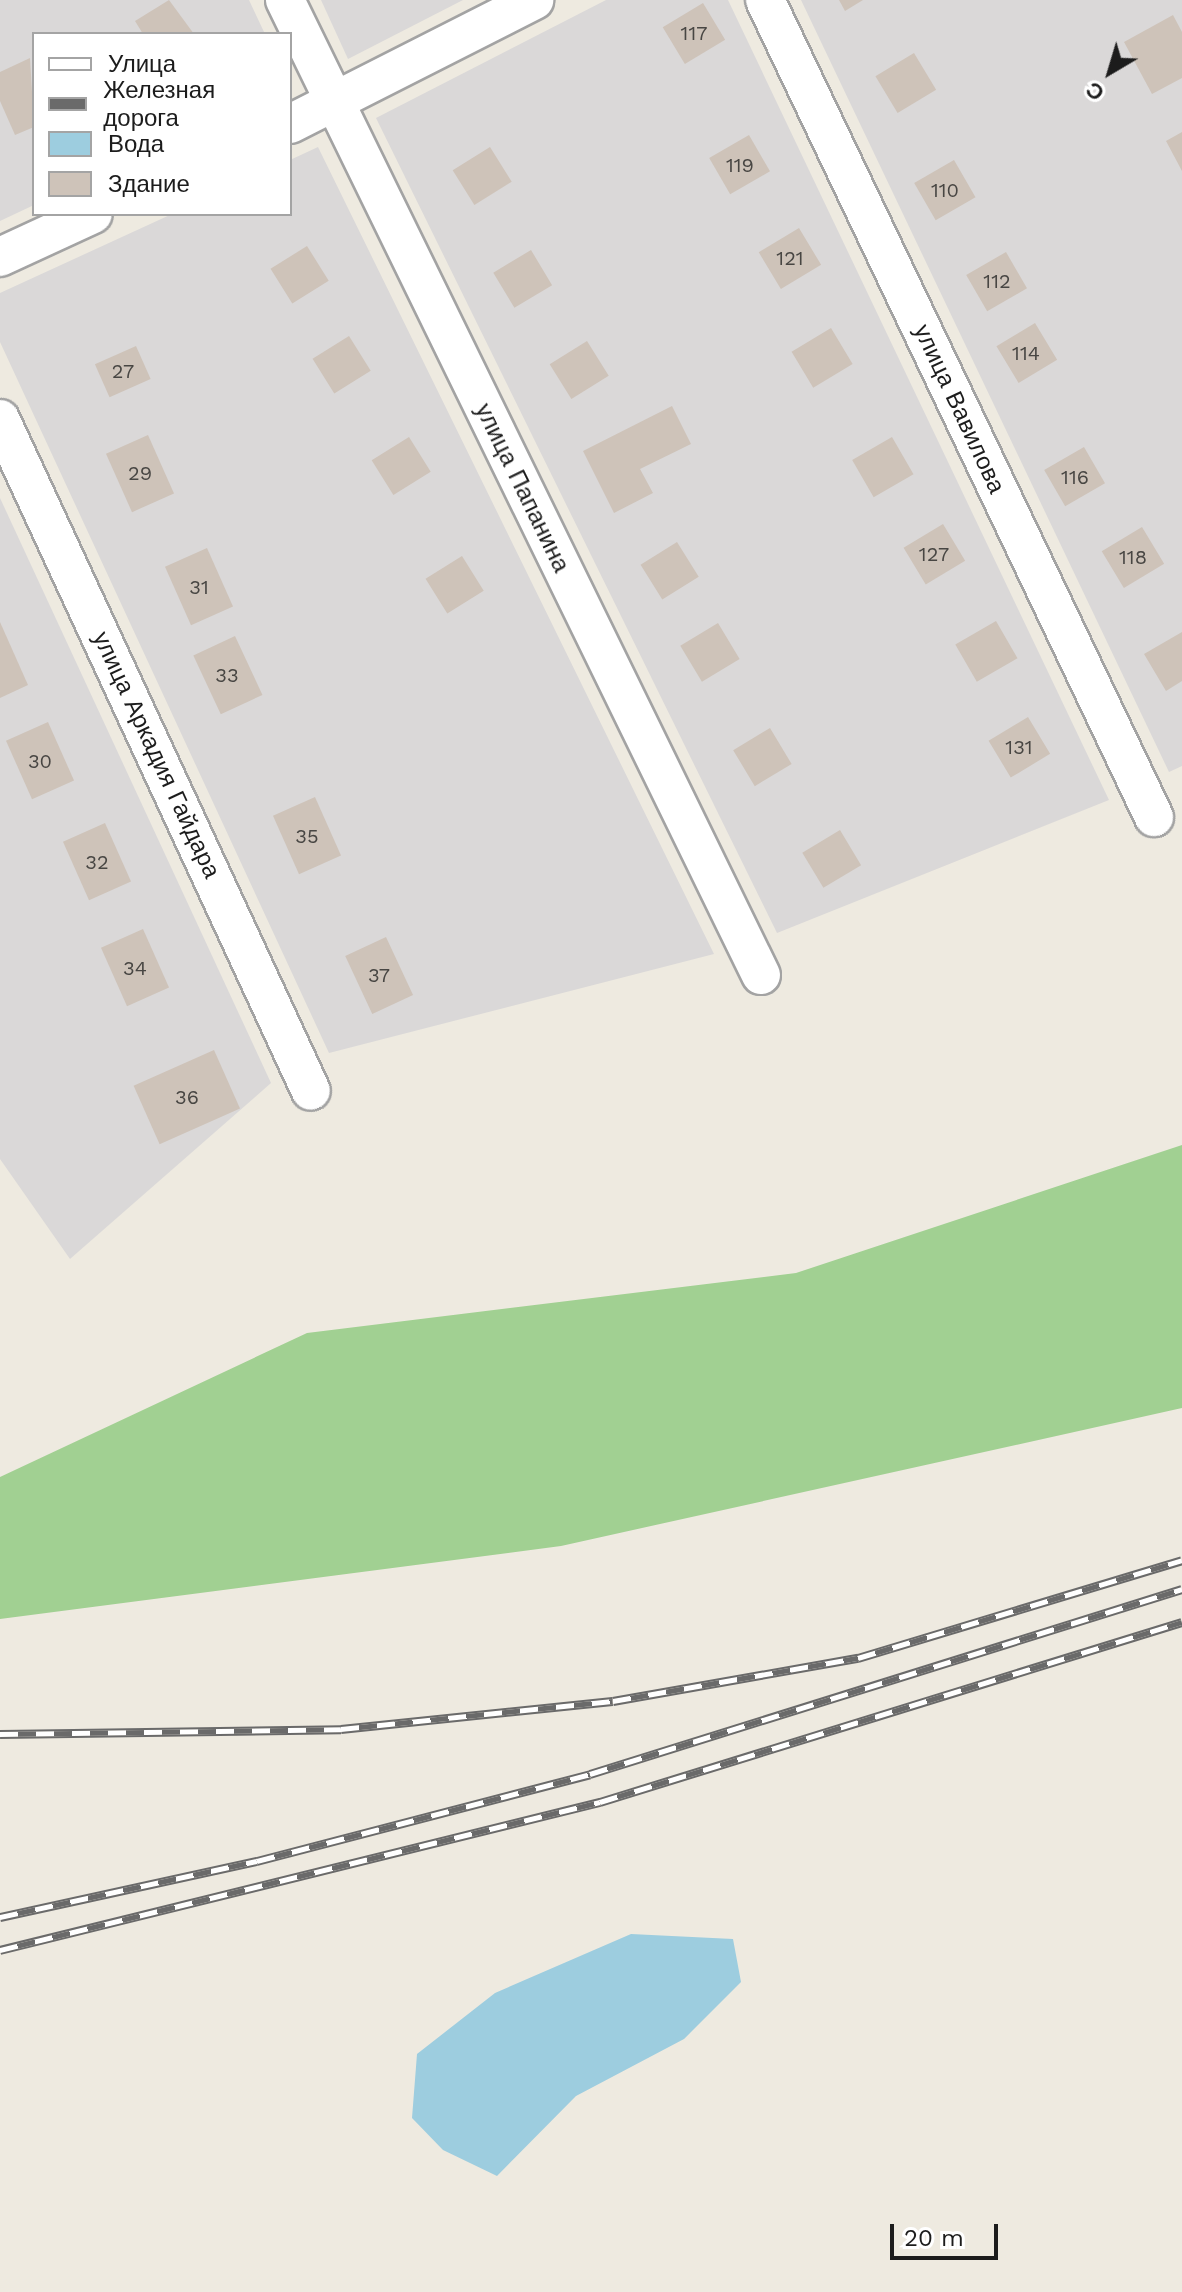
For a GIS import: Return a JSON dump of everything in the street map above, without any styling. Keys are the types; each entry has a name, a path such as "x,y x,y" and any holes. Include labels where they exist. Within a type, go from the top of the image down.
{"street":[{"name":"улица Папанина","path":"285,0 333,104 761,975"},
{"path":"292,123 534,0"},
{"name":"улица Вавилова","path":"765,0 1154,817"},
{"path":"0,257 89,216"},
{"name":"улица Аркадия Гайдара","path":"0,419 311,1091"}],"shaded area":[{"path":"0,0 249,0 264,32 32,32 32,206 0,221"},
{"path":"321,0 463,0 348,59"},
{"path":"606,0 728,0 1109,800 777,933 376,118"},
{"path":"801,0 1182,0 1182,766 1169,772"},
{"path":"318,147 714,954 329,1053 0,342 0,293 168,216 292,216 292,159"},
{"path":"0,498 271,1083 70,1259 0,1159"}],"green space":[{"path":"1182,1145 1182,1408 561,1546 0,1619 0,1477 307,1333 796,1273"}],"water":[{"path":"631,1934 733,1939 741,1982 684,2039 576,2096 497,2176 443,2150 412,2118 417,2054 495,1993"}],"building":[{"path":"169,0 193,32 142,32 135,21"},
{"path":"839,0 863,0 845,11"},
{"path":"703,3 725,40 685,64 663,27"},
{"path":"1173,15 1182,32 1182,78 1152,94 1124,42"},
{"path":"914,53 936,90 898,113 875,76"},
{"path":"30,58 32,128 15,135 0,101 0,72"},
{"path":"1182,132 1182,171 1166,141"},
{"path":"749,135 770,171 730,194 709,158"},
{"path":"490,147 512,182 474,205 453,170"},
{"path":"954,160 976,197 936,220 914,183"},
{"path":"799,228 821,265 781,289 759,252"},
{"path":"307,246 329,281 292,304 271,269"},
{"path":"531,250 552,285 514,308 493,273"},
{"path":"1006,252 1027,288 987,311 966,275"},
{"path":"1035,323 1057,360 1019,383 996,346"},
{"path":"831,328 853,364 813,388 792,352"},
{"path":"349,336 371,371 334,394 313,359"},
{"path":"587,341 609,376 571,399 550,364"},
{"path":"136,346 151,379 110,397 95,364"},
{"path":"672,406 691,444 640,469 653,493 614,513 583,451"},
{"path":"148,435 174,493 132,512 106,454"},
{"path":"409,437 431,472 393,495 372,460"},
{"path":"892,437 914,474 874,497 852,460"},
{"path":"1084,447 1105,483 1065,506 1044,470"},
{"path":"943,524 965,561 926,585 904,548"},
{"path":"1142,527 1164,564 1124,588 1102,551"},
{"path":"677,542 699,577 662,600 641,565"},
{"path":"207,548 233,606 191,625 165,567"},
{"path":"462,556 484,591 447,614 426,579"},
{"path":"996,621 1017,658 977,682 955,644"},
{"path":"0,622 28,685 0,698"},
{"path":"718,623 740,659 702,682 680,646"},
{"path":"1182,632 1182,681 1166,691 1144,654"},
{"path":"235,636 262,695 221,714 193,655"},
{"path":"1028,717 1050,754 1011,778 989,741"},
{"path":"48,722 74,780 32,799 6,741"},
{"path":"770,728 792,764 755,786 733,750"},
{"path":"315,797 341,855 299,874 273,816"},
{"path":"105,823 131,881 89,900 63,842"},
{"path":"840,830 861,865 823,888 802,853"},
{"path":"143,929 169,987 127,1006 101,948"},
{"path":"386,937 413,995 372,1014 345,956"},
{"path":"214,1050 240,1108 160,1144 134,1086"}],"railway":[{"path":"0,1734 341,1729 613,1701 858,1658 1182,1560"},
{"path":"0,1917 257,1861 590,1774 1182,1589"},
{"path":"0,1950 600,1802 1182,1622"}]}
